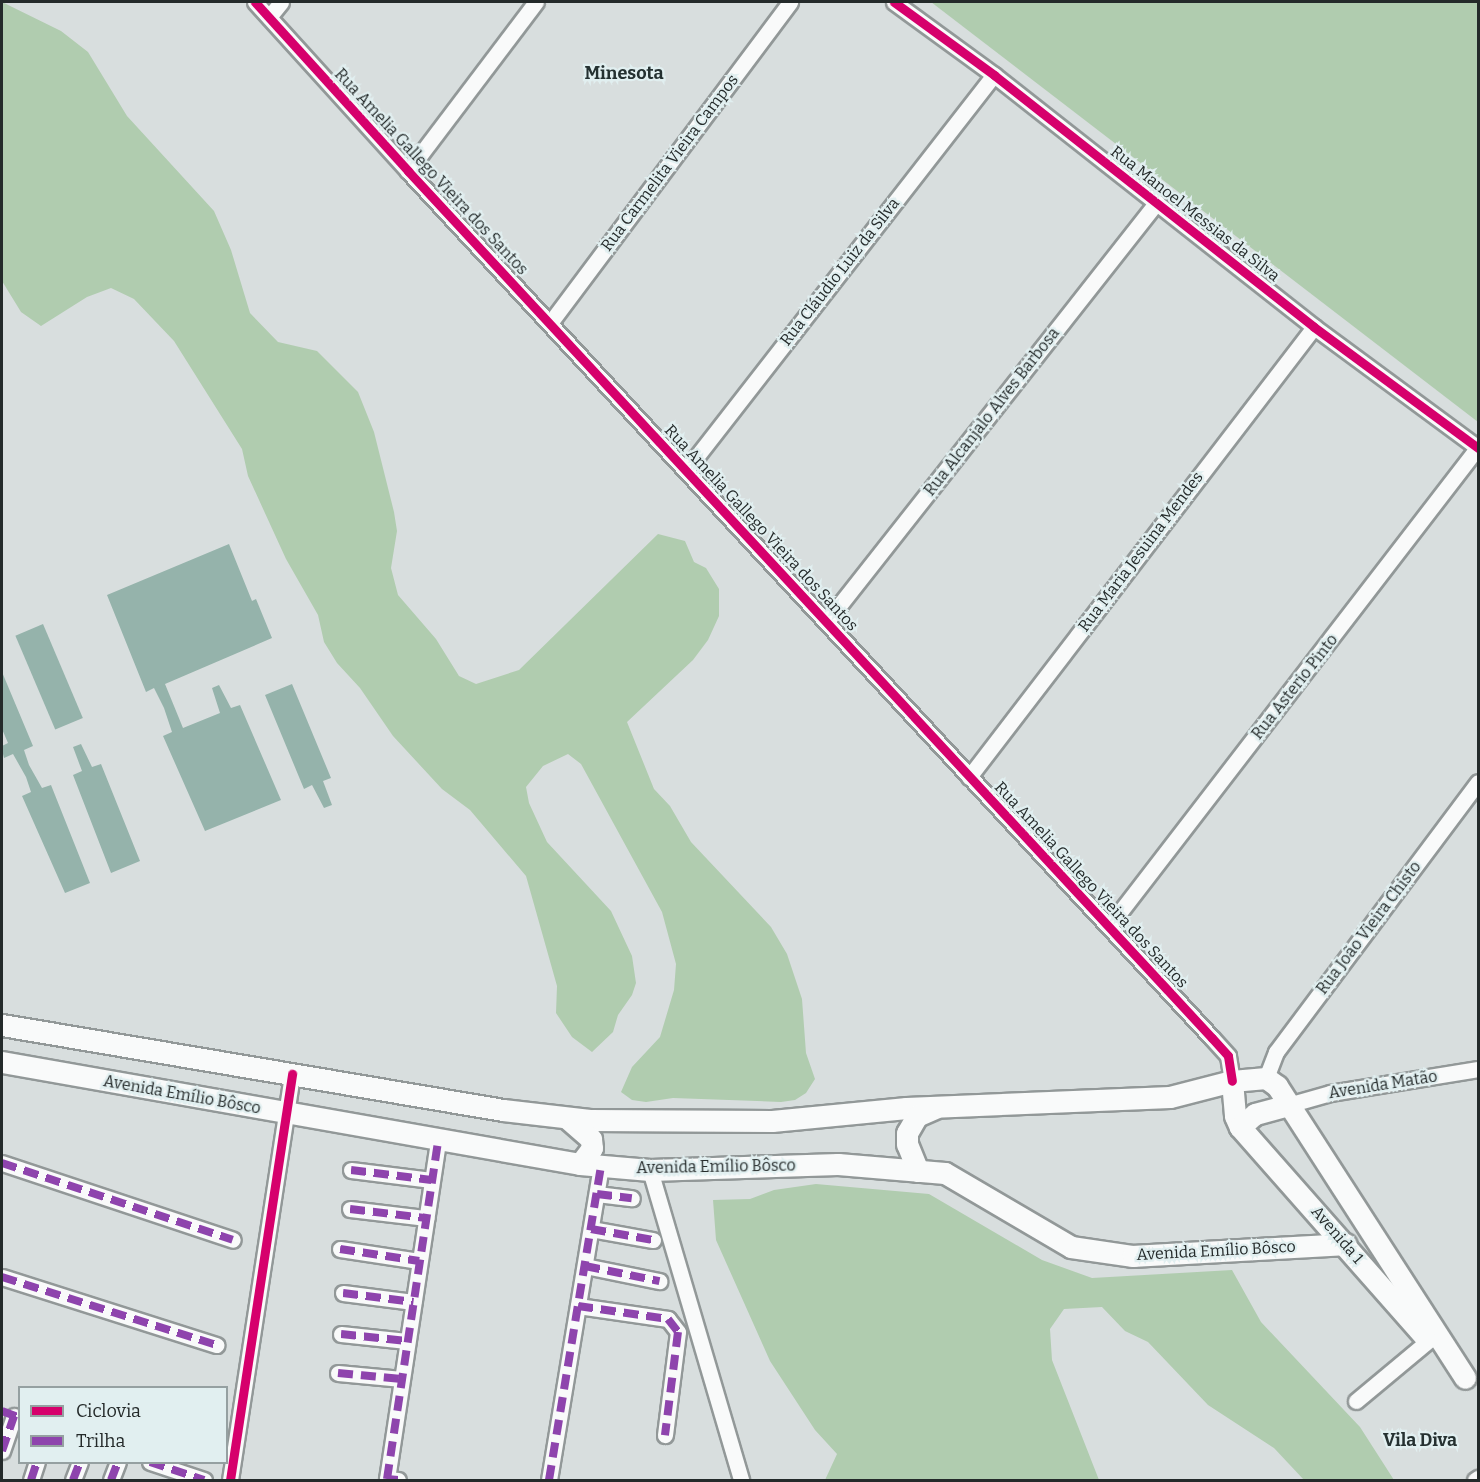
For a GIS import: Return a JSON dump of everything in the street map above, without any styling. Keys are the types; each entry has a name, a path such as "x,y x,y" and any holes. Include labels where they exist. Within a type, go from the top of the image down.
{"main road":[{"path":"2,1025 567,1118 652,1122 780,1120 938,1107 1170,1097 1232,1081 1266,1078 1277,1086 1472,1383"},
{"name":"Avenida Emílio Bôsco","path":"2,1062 591,1165 650,1170 838,1164 945,1173 1071,1247 1133,1256 1346,1244"},
{"name":"Avenida 1","path":"1232,1081 1235,1116 1240,1127 1346,1244 1428,1341 1472,1383"},
{"path":"1240,1127 1255,1114 1288,1105"},
{"path":"918,1171 907,1144 906,1133 917,1116 938,1107"},
{"path":"567,1118 591,1139 591,1165"}],"street":[{"name":"Rua Amelia Gallego Vieira dos Santos","path":"255,2 408,171 687,469 969,777 1110,925 1228,1056 1232,1081"},
{"path":"269,17 281,2"},
{"path":"408,171 536,2"},
{"name":"Rua Carmelita Vieira Campos","path":"550,323 790,2"},
{"name":"Rua Manoel Messias da Silva","path":"894,2 994,75 1314,327 1478,447"},
{"name":"Rua Cláudio Luiz da Silva","path":"687,469 994,75"},
{"name":"Rua Alcanjalo Alves Barbosa","path":"827,621 1157,202"},
{"name":"Rua Maria Jesuina Mendes","path":"969,777 1314,327"},
{"name":"Rua Asterio Pinto","path":"1110,925 1478,447"},
{"name":"Rua João Vieira Chisto","path":"1266,1078 1276,1052 1479,782"},
{"name":"Avenida Matão","path":"1288,1105 1330,1093 1479,1069"},
{"path":"230,1480 288,1113 292,1074"},
{"path":"398,1480 387,1479 438,1140"},
{"path":"2,1163 233,1240"},
{"path":"549,1480 597,1194 591,1165"},
{"path":"351,1170 431,1180"},
{"path":"650,1170 741,1480"},
{"path":"597,1194 632,1198"},
{"path":"350,1209 426,1218"},
{"path":"591,1229 653,1240"},
{"path":"340,1249 419,1261"},
{"path":"585,1266 659,1281"},
{"path":"2,1277 216,1345"},
{"path":"343,1293 413,1302"},
{"path":"578,1306 668,1319 678,1332 664,1435"},
{"path":"341,1334 407,1341"},
{"path":"1356,1401 1428,1341"},
{"path":"338,1373 402,1379"},
{"path":"2,1451 12,1415"},
{"path":"31,1480 36,1464"},
{"path":"74,1480 79,1464"},
{"path":"111,1480 117,1464"},
{"path":"156,1464 204,1480"}],"green space":[{"path":"2,2 61,31 88,52 127,116 214,211 231,250 250,313 278,342 317,351 358,392 374,432 394,512 397,531 391,568 398,595 436,639 459,676 476,684 519,670 658,534 685,541 694,562 706,568 719,589 719,616 708,640 693,660 627,722 654,789 670,806 691,842 771,927 787,954 802,999 806,1053 815,1079 806,1093 795,1100 781,1102 673,1098 646,1102 632,1100 621,1092 632,1067 660,1037 674,990 676,964 662,912 581,764 568,754 543,766 526,787 529,803 547,842 611,911 632,956 636,983 632,995 618,1015 613,1032 592,1052 572,1037 556,1013 557,986 526,876 470,810 442,789 393,736 360,688 337,663 324,642 318,615 286,559 248,476 242,449 174,341 134,299 111,288 87,297 41,326 21,312 2,281"},
{"path":"931,2 1478,2 1478,422"},
{"path":"816,1184 929,1194 1042,1260 1092,1278 1232,1270 1261,1322 1360,1427 1394,1480 1304,1480 1274,1448 1208,1405 1148,1342 1125,1331 1102,1307 1064,1309 1050,1329 1052,1360 1099,1480 825,1480 837,1454 815,1430 770,1361 716,1240 713,1200 750,1199 774,1190"}],"building":[{"path":"229,544 252,601 256,599 272,638 165,684 183,728 220,713 212,688 219,685 231,708 240,705 281,800 205,831 163,736 172,732 164,708 154,688 146,692 107,595"},
{"path":"43,624 83,718 55,730 15,636"},
{"path":"2,672 33,746 24,750 29,765 42,788 51,785 90,883 65,893 22,796 31,792 26,777 13,754 4,758 2,746 8,743 2,729"},
{"path":"292,684 331,778 323,781 332,805 324,808 312,785 304,789 265,695"},
{"path":"81,744 92,767 101,764 140,861 111,873 73,775 82,771 73,747"}],"marked path":[{"path":"398,1480 387,1479 438,1140"},
{"path":"2,1163 233,1240"},
{"path":"549,1480 601,1165"},
{"path":"351,1170 431,1180"},
{"path":"597,1194 632,1198"},
{"path":"350,1209 426,1218"},
{"path":"591,1229 653,1240"},
{"path":"340,1249 419,1261"},
{"path":"585,1266 659,1281"},
{"path":"2,1277 216,1345"},
{"path":"343,1293 413,1302"},
{"path":"578,1306 668,1319 678,1332 665,1435"},
{"path":"341,1334 407,1341"},
{"path":"338,1373 402,1379"},
{"path":"2,1411 18,1417"},
{"path":"2,1451 14,1416"},
{"path":"31,1480 36,1464"},
{"path":"73,1480 79,1464"},
{"path":"111,1480 117,1464"},
{"path":"156,1464 204,1480"}],"cycle path":[{"path":"255,2 408,171 1212,1038 1228,1056 1232,1081"},
{"path":"894,2 994,75 1314,327 1478,448"},
{"path":"230,1480 292,1074"}],"district":[{"name":"Minesota","path":"624,73"},
{"name":"Vila Diva","path":"1420,1440"}]}
